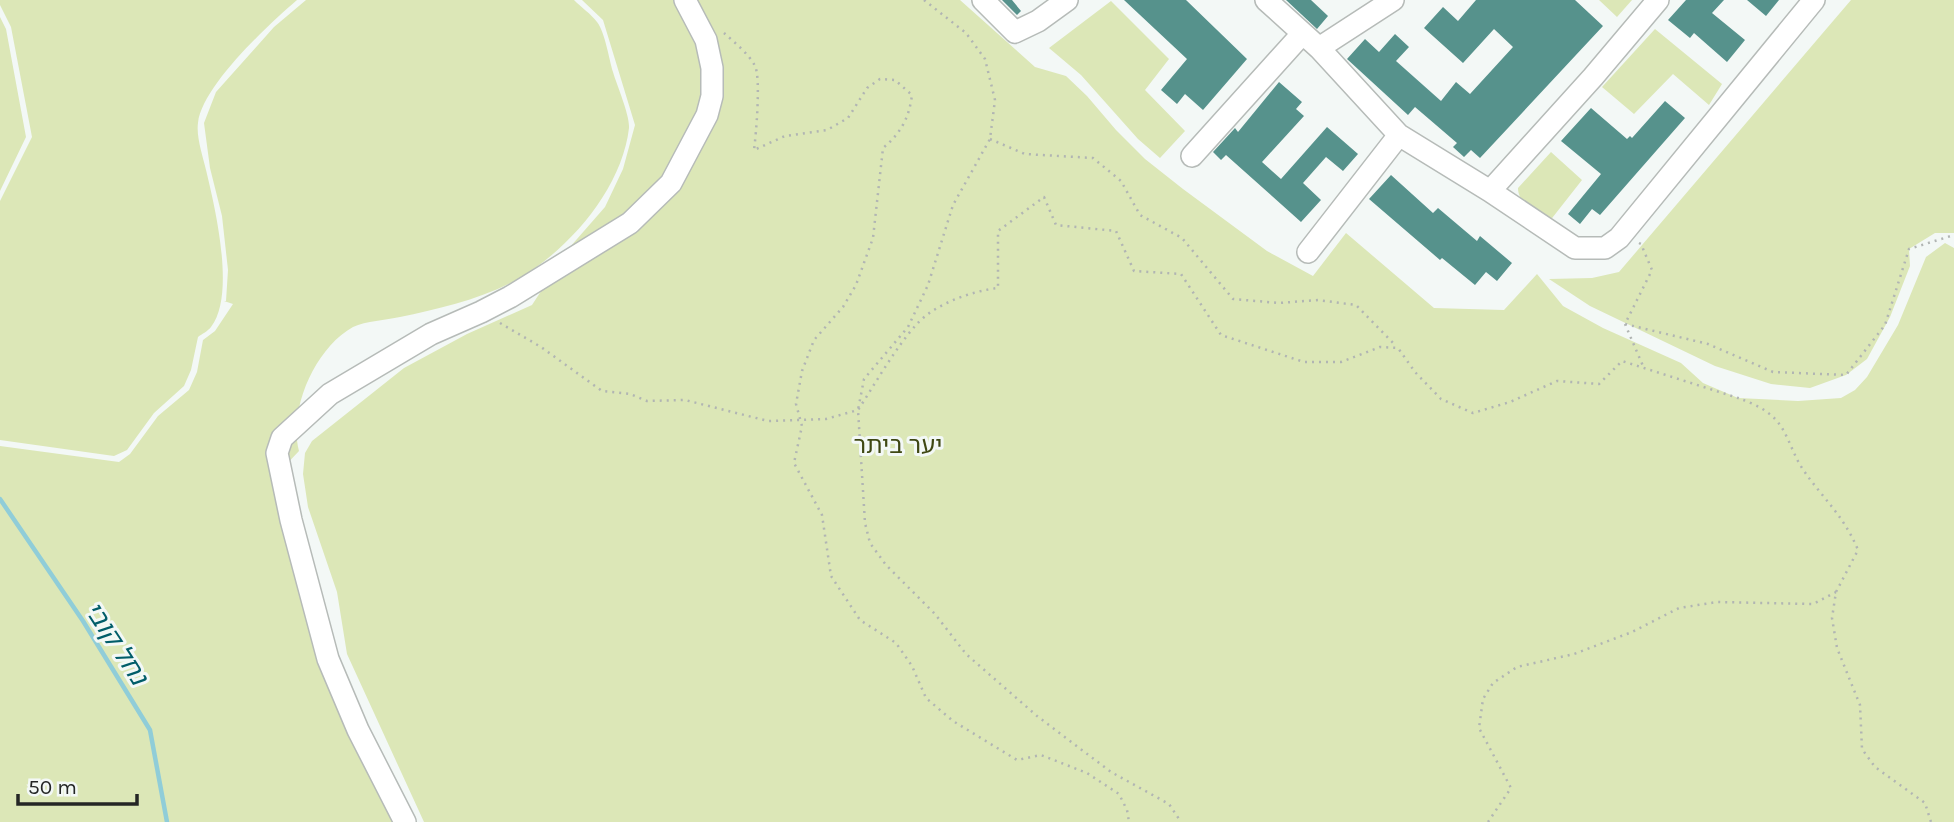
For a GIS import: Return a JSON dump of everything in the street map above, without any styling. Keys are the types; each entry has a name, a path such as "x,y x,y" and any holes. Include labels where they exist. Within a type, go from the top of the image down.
{"street":[{"path":"405,822 358,730 328,659 290,520 277,453 282,438 330,394 431,334 481,312 630,223 671,183 707,115 712,96 712,68 706,40 685,0"},
{"path":"983,0 1015,33 1038,22 1067,0"},
{"path":"1265,0 1319,48 1399,135 1575,248 1605,248 1619,238 1814,0"},
{"path":"1319,48 1393,0"},
{"path":"1490,191 1658,0"},
{"path":"1192,156 1301,34"},
{"path":"1308,252 1399,135"}],"path":[{"path":"924,0 966,33 985,59 995,100 990,139 953,205 928,285 908,327 864,379 858,410 865,523 870,543 886,565 935,614 966,654 1037,716 1111,772 1169,804 1181,822"},
{"path":"723,33 734,41 756,67 758,122 754,150 785,136 827,130 838,124 848,118 867,88 880,79 895,80 912,94 910,108 899,135 883,148 873,238 856,285 843,307 814,340 802,371 796,404 802,426 794,463 822,515 831,576 860,620 896,643 912,666 926,698 953,722 1017,760 1041,755 1087,773 1119,794 1127,810 1129,822"},
{"path":"990,139 1025,154 1093,158 1121,181 1140,215 1182,238 1233,299 1279,303 1318,300 1356,305 1398,348 1415,372 1441,399 1473,413 1510,402 1557,381 1598,384 1622,361 1752,403 1771,415 1782,427 1801,467 1848,526 1857,550 1836,592 1832,618 1837,648 1860,705 1862,749 1875,767 1925,803 1931,822"},
{"path":"481,312 541,347 602,391 630,394 648,401 685,400 768,421 826,419 858,410 917,323 949,302 975,291 998,288 998,231 1044,197 1056,225 1115,231 1133,271 1181,274 1221,335 1304,362 1341,362 1380,348 1398,348"},
{"path":"1625,324 1708,344 1773,372 1846,375 1885,325 1909,249 1954,234"},
{"path":"1619,238 1642,244 1652,270 1625,324 1644,368"},
{"path":"1488,822 1511,788 1479,728 1483,699 1493,683 1517,667 1574,654 1632,632 1679,608 1717,602 1814,604 1836,592"}],"green space":[{"path":"0,0 297,0 238,57 202,108 198,134 218,227 223,273 218,313 211,327 198,337 191,370 184,386 154,413 127,450 114,456 0,440 0,201 32,137 11,27"},
{"path":"306,0 574,0 600,26 629,122 624,151 604,195 573,235 555,253 516,280 489,293 444,307 353,327 327,349 316,365 301,399 297,417 299,451 281,470 282,506 397,822 0,822 0,446 119,462 130,454 158,416 189,390 197,372 203,340 215,331 233,304 224,301 228,270 222,216 210,168 204,123 216,92 274,27"},
{"name":"יער ביתר","path":"582,0 960,0 1035,67 1066,76 1145,159 1183,189 1267,251 1313,276 1346,233 1434,308 1504,310 1537,274 1563,306 1603,328 1681,363 1703,383 1738,398 1798,401 1841,398 1855,390 1867,377 1898,325 1926,257 1945,243 1954,248 1954,822 424,822 347,654 337,592 308,507 303,474 305,453 312,441 404,368 467,334 532,305 570,247 605,207 623,169 635,125 603,20"},
{"path":"1599,0 1632,0 1617,17"},
{"path":"1851,0 1954,0 1954,233 1935,233 1909,249 1910,266 1890,317 1867,359 1846,375 1810,388 1771,384 1715,366 1590,306 1549,279 1592,278 1619,272"},
{"path":"1111,1 1169,59 1145,90 1185,131 1160,158 1138,139 1081,75 1049,48"},
{"path":"0,17 6,29 26,137 0,191"},
{"path":"1655,29 1722,84 1709,105 1673,74 1634,114 1602,87"},
{"path":"1551,152 1582,180 1549,222 1521,199 1518,188"}],"building":[{"path":"1002,0 1012,0 1021,11 1017,15"},
{"path":"1124,0 1186,0 1247,59 1203,110 1185,94 1177,104 1161,90 1187,59"},
{"path":"1286,0 1311,0 1328,16 1317,29"},
{"path":"1476,0 1575,0 1603,26 1480,158 1471,150 1464,157 1453,147 1457,143 1415,107 1408,115 1347,59 1365,39 1379,52 1395,34 1409,47 1396,61 1441,101 1456,82 1470,94 1513,47 1494,29 1463,63 1424,28 1443,7 1458,21"},
{"path":"1686,0 1724,0 1712,13 1745,40 1727,62 1694,33 1690,38 1668,20"},
{"path":"1747,0 1779,0 1766,16"},
{"path":"1279,82 1302,102 1296,109 1304,116 1262,162 1281,179 1327,127 1358,154 1343,171 1326,157 1303,183 1321,200 1301,222 1226,155 1221,160 1213,152 1235,128 1238,132"},
{"path":"1665,101 1685,118 1600,215 1592,209 1580,224 1568,214 1601,174 1561,141 1591,108 1627,139 1630,136 1632,138"},
{"path":"1391,175 1433,213 1438,208 1477,241 1480,236 1512,263 1497,281 1486,272 1475,285 1442,258 1440,260 1369,199"}],"waterway":[{"name":"נחל קובי","path":"0,499 83,621 150,730 167,822"}]}
